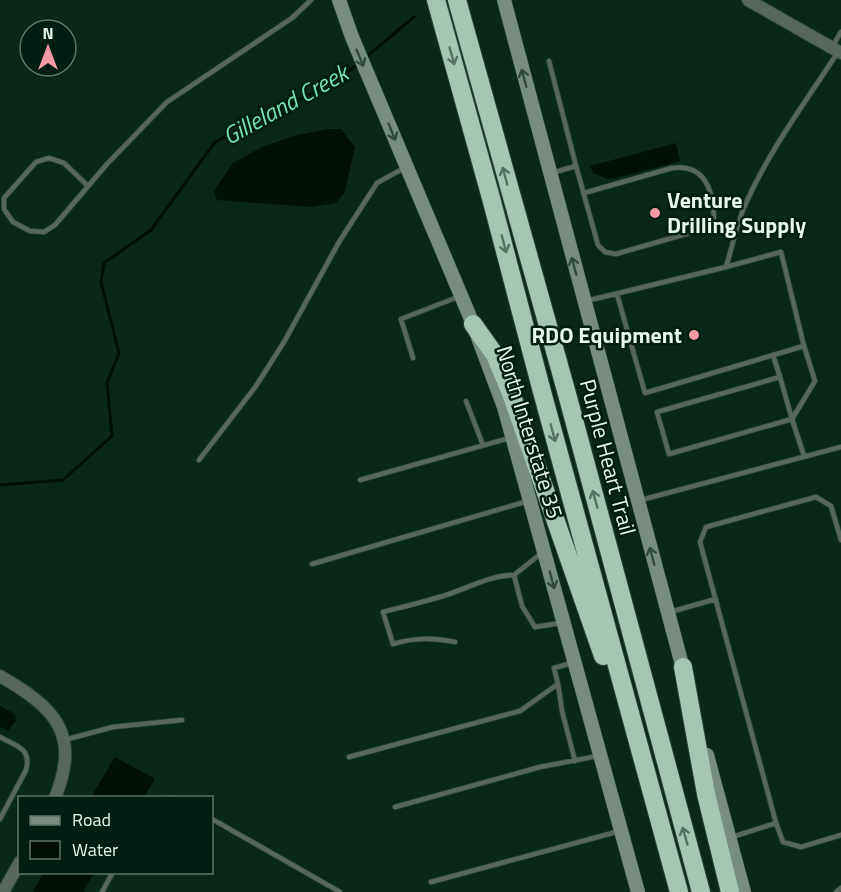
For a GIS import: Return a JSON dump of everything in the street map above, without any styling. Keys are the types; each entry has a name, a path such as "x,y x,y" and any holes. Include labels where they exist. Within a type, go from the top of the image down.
{"highway":[{"name":"Purple Heart Trail","path":"436,0 678,888"},
{"name":"Purple Heart Trail","path":"457,0 573,417 700,892"},
{"path":"473,324 495,355 511,393 613,683 636,731"},
{"path":"683,668 706,794 730,892"}],"main road":[{"name":"North Interstate 35","path":"339,0 352,37 473,324 504,407 621,831 635,891"},
{"path":"504,0 583,301 744,892"}],"street":[{"path":"757,2 837,51"},
{"path":"0,676 48,709 58,725 64,740 66,759 64,776 56,796"},
{"path":"3,892 18,866"}],"lane":[{"path":"88,186 64,163 50,158 36,162 4,198 4,210 13,222 30,231 44,232 55,225 88,186 167,102 292,18 310,0"},
{"path":"726,267 743,210 772,154 837,51 841,32"},
{"path":"549,61 576,166 598,245 605,252 616,254 707,228 714,219 713,196 700,174 686,166 584,193"},
{"path":"550,174 576,166"},
{"path":"199,460 256,386 284,342 339,242 376,183 406,167"},
{"path":"583,301 781,252 815,381 792,419 669,454 657,412 780,377"},
{"path":"617,294 645,393 804,346"},
{"path":"413,358 401,319 461,296"},
{"path":"773,355 804,456"},
{"path":"466,401 483,446"},
{"path":"360,480 512,437"},
{"path":"638,501 841,447"},
{"path":"841,540 831,506 816,497 706,527 700,542 783,842 801,847 841,835"},
{"path":"312,564 530,501"},
{"path":"455,642 412,638 393,644 383,612 423,603 498,575 514,575 544,551"},
{"path":"514,575 522,606 535,627 564,622"},
{"path":"668,612 716,599"},
{"path":"575,663 554,668 575,761"},
{"path":"349,758 520,711 558,684"},
{"path":"64,740 113,727 182,720"},
{"path":"0,737 21,748 27,754 28,762 0,819"},
{"path":"395,807 540,767 600,755"},
{"path":"213,820 340,892"},
{"path":"729,838 776,823"},
{"path":"431,882 621,831"},
{"path":"102,892 113,874"},
{"path":"836,892 841,888"}],"water":[{"path":"327,129 341,129 355,147 345,192 336,203 311,207 217,200 214,191 233,163 262,147 294,136"},
{"path":"676,143 680,161 617,178 608,179 593,173 590,166"},
{"path":"0,706 15,714 16,721 8,731 0,727"},
{"path":"115,757 155,779 145,796 92,796"},
{"path":"43,874 93,874 83,892 33,892"}],"waterway":[{"name":"Gilleland Creek","path":"366,57 414,17"},
{"name":"Gilleland Creek","path":"0,485 63,480 112,436 107,383 119,353 101,282 104,263 151,230 215,142 338,80 359,63"}],"place":[{"name":"Venture Drilling Supply","path":"655,213"},
{"name":"RDO Equipment","path":"694,335"}]}
